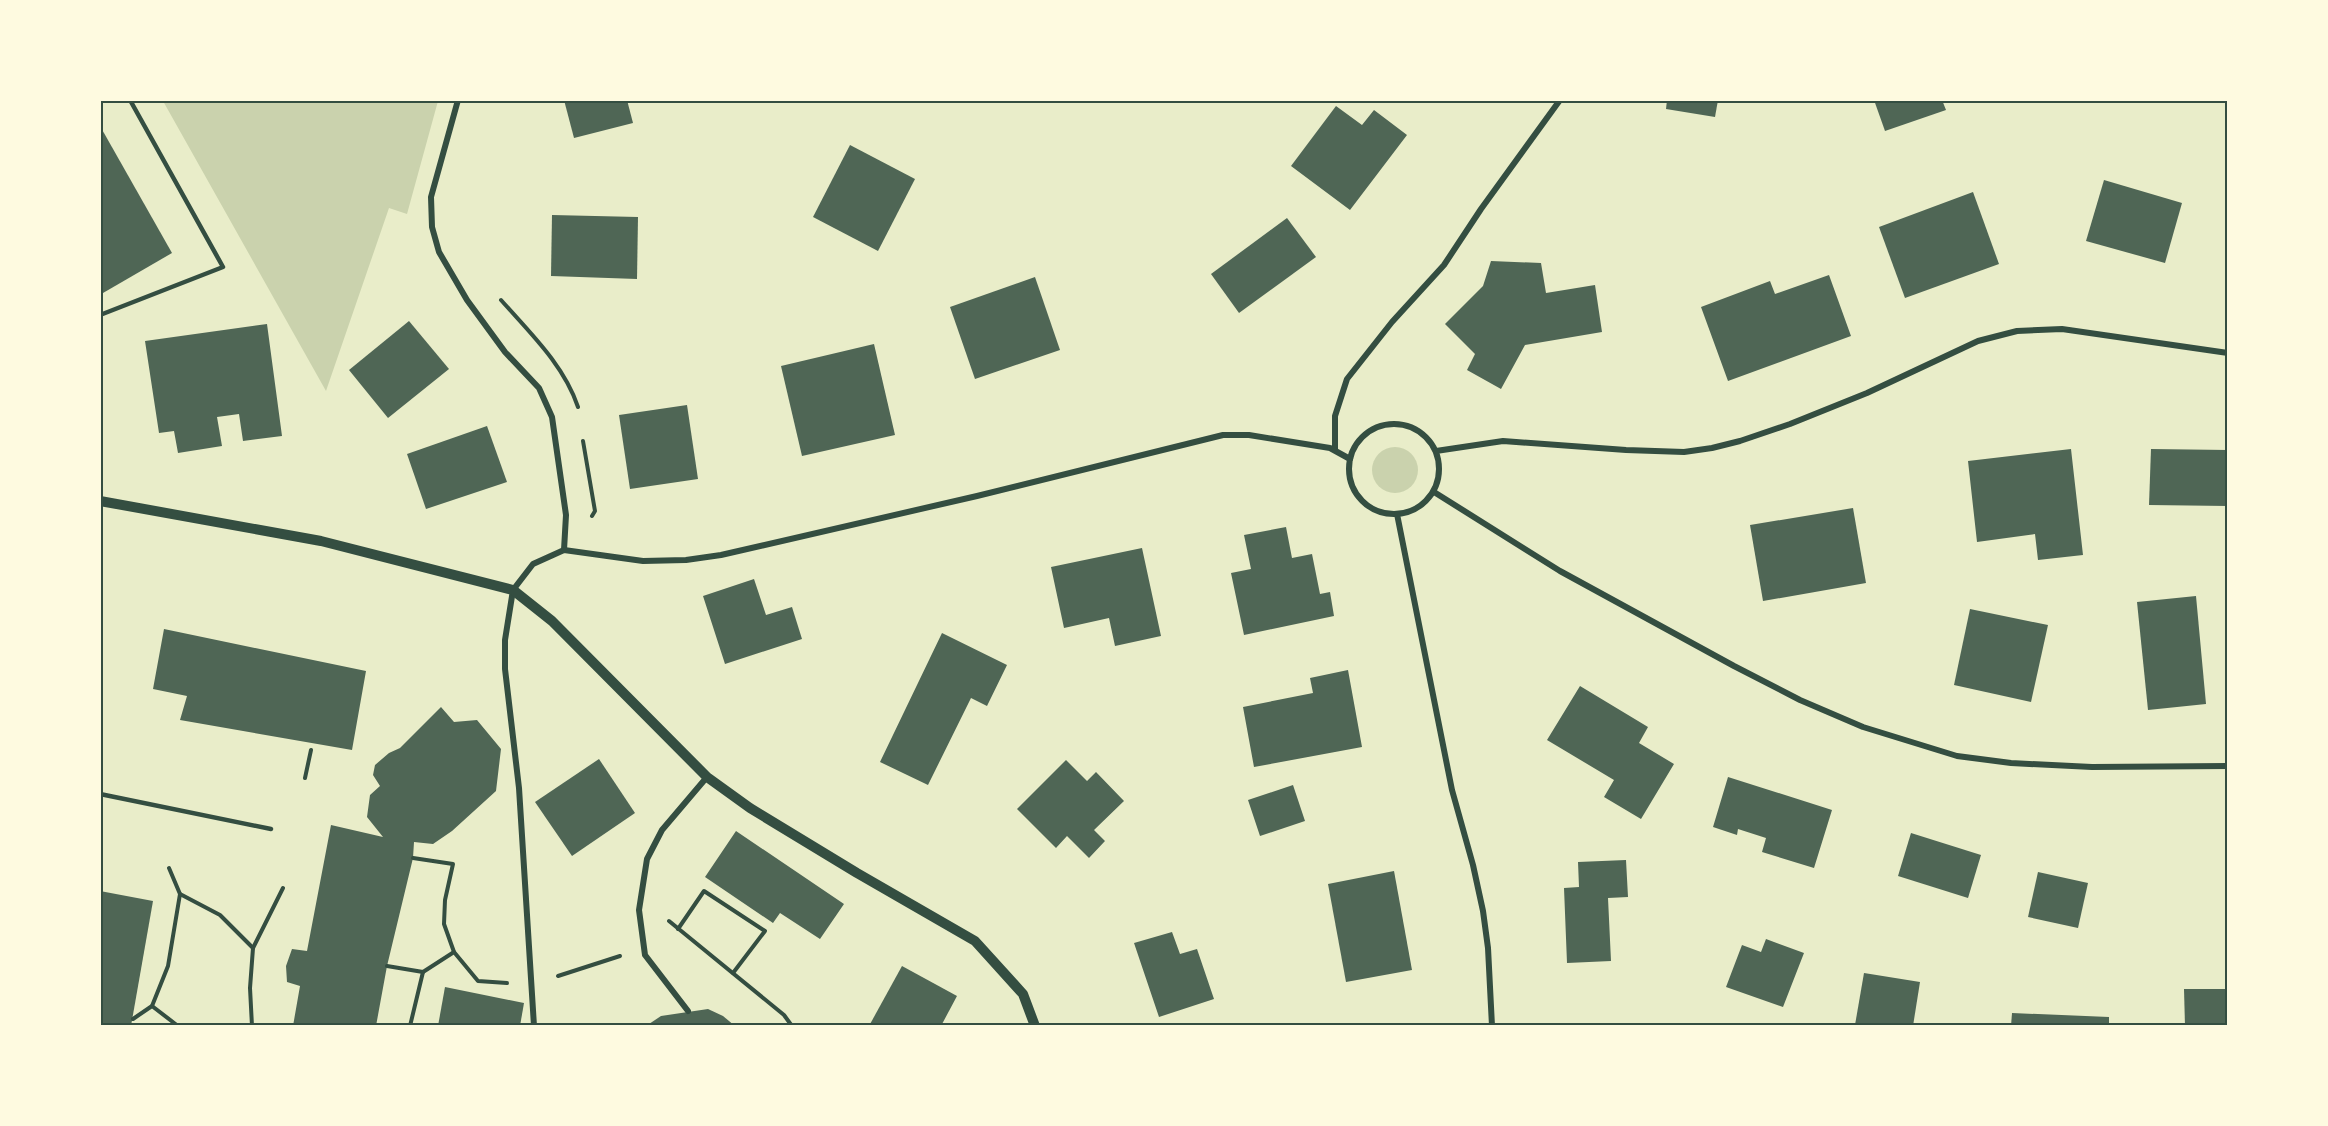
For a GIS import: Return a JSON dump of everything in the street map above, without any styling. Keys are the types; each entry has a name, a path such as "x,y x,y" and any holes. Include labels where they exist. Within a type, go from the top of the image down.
{"street":[{"path":"458,100 431,196 432,226 439,252 466,300 505,351 539,388 552,417 566,515 564,550"},
{"path":"1335,449 1335,416 1347,379 1392,322 1444,265 1480,208 1560,100"},
{"path":"1436,451 1503,441 1684,452 1712,448 1790,424 1867,393 1978,341 2017,331 2062,329 2228,353"},
{"path":"1394,424 1409,426 1422,433 1436,451 1439,470 1434,492 1423,503 1411,510 1397,514 1371,507 1360,498 1351,479 1350,459 1356,445 1366,434 1379,426 1394,424"},
{"path":"534,1026 519,788 505,669 505,640 513,590 533,564 564,550 643,561 686,560 721,555 1223,435 1249,435 1335,449 1350,459"},
{"path":"1434,492 1560,571 1734,666 1800,700 1863,726 1957,756 2012,763 2092,767 2228,766"},
{"path":"100,501 321,541 513,590 552,621 707,777 750,808 799,838 975,941 1023,994 1035,1026"},
{"path":"1397,514 1452,790 1483,911 1488,948 1492,1026"},
{"path":"688,1011 645,955 639,910 647,860 662,830 707,777"}],"lane":[{"path":"100,315 223,267 130,100"},
{"path":"100,795 271,830"}],"path":[{"path":"305,778 311,750"},
{"path":"413,858 453,864 445,900 444,924 454,952 478,981 515,983"},
{"path":"133,1019 152,1006 168,966 180,894 169,868"},
{"path":"252,1026 250,988 253,948 283,888"},
{"path":"678,929 704,891 765,931 733,973"},
{"path":"180,894 220,915 253,948"},
{"path":"669,921 784,1015 792,1026"},
{"path":"387,966 423,972 454,952"},
{"path":"558,976 623,956"},
{"path":"410,1026 423,972"},
{"path":"152,1006 178,1026"}],"green space":[{"path":"163,101 438,101 407,214 389,208 326,391"},
{"path":"1395,447 1411,454 1418,470 1411,486 1395,493 1379,486 1372,470 1379,454"}],"building":[{"path":"564,100 627,100 633,123 574,138"},
{"path":"1667,100 1718,100 1715,117 1666,109"},
{"path":"1874,100 1942,100 1946,110 1885,131"},
{"path":"1336,106 1362,125 1374,110 1407,135 1350,210 1291,166"},
{"path":"100,126 172,253 103,293 100,288"},
{"path":"850,145 915,179 878,251 813,217"},
{"path":"2104,180 2182,203 2165,263 2086,241"},
{"path":"1973,192 1999,264 1905,298 1879,227"},
{"path":"552,215 638,217 637,279 551,276"},
{"path":"1287,218 1316,257 1239,313 1211,274"},
{"path":"1491,261 1541,263 1546,293 1595,285 1602,332 1525,345 1501,389 1467,370 1475,354 1445,324 1483,286"},
{"path":"1829,275 1851,336 1728,381 1701,307 1770,281 1775,294"},
{"path":"1035,277 1060,350 975,379 950,307"},
{"path":"409,321 449,369 388,418 349,370"},
{"path":"267,324 282,436 243,441 239,414 217,417 222,446 178,453 174,431 159,433 145,341"},
{"path":"874,344 895,435 802,456 781,366"},
{"path":"687,405 698,479 630,489 619,415"},
{"path":"487,426 507,482 426,509 407,454"},
{"path":"2071,449 2083,555 2038,560 2035,534 1977,542 1968,461"},
{"path":"2151,449 2228,450 2228,506 2149,505"},
{"path":"1853,508 1866,583 1763,601 1750,525"},
{"path":"1286,527 1292,558 1312,554 1320,594 1330,592 1334,616 1244,635 1231,573 1251,569 1244,535"},
{"path":"1142,548 1161,636 1115,646 1109,618 1064,628 1051,567"},
{"path":"754,579 766,615 792,607 802,639 725,664 703,596"},
{"path":"2196,596 2206,704 2148,710 2137,602"},
{"path":"1970,609 2048,625 2031,702 1954,685"},
{"path":"164,629 366,671 352,750 180,720 187,696 153,689"},
{"path":"942,633 1007,665 987,706 971,698 928,785 880,762"},
{"path":"1348,670 1362,747 1254,767 1243,707 1313,693 1310,678"},
{"path":"1580,686 1648,727 1639,743 1674,764 1641,819 1604,797 1614,780 1547,740"},
{"path":"441,707 454,722 477,720 501,749 496,791 452,831 433,844 414,842 413,858 387,966 376,1026 293,1026 300,986 287,982 286,966 292,949 307,951 331,825 383,837 367,817 370,795 380,786 373,775 375,765 389,753 400,748"},
{"path":"599,759 635,813 572,856 535,802"},
{"path":"1066,760 1087,781 1096,772 1124,801 1094,830 1105,841 1089,858 1067,836 1056,848 1017,809"},
{"path":"1728,777 1832,810 1814,868 1762,852 1766,838 1738,829 1737,835 1713,827"},
{"path":"1293,785 1305,821 1260,836 1248,800"},
{"path":"736,831 844,904 820,939 780,913 773,923 705,877"},
{"path":"1911,833 1981,855 1968,898 1898,876"},
{"path":"1626,860 1628,897 1608,898 1611,961 1567,963 1564,888 1579,887 1578,862"},
{"path":"1394,871 1412,970 1346,982 1328,884"},
{"path":"2038,872 2088,883 2078,928 2028,917"},
{"path":"100,891 153,901 131,1026 100,1026"},
{"path":"1172,932 1180,954 1197,949 1214,999 1159,1017 1134,943"},
{"path":"1766,939 1804,953 1783,1007 1726,987 1742,945 1761,952"},
{"path":"902,966 957,996 941,1026 869,1026"},
{"path":"1864,973 1920,982 1913,1026 1855,1025"},
{"path":"445,987 524,1003 520,1026 438,1026"},
{"path":"2184,989 2228,989 2228,1026 2185,1026"},
{"path":"708,1009 723,1016 735,1026 646,1026 661,1016"},
{"path":"2012,1013 2109,1017 2109,1026 2011,1026"}]}
